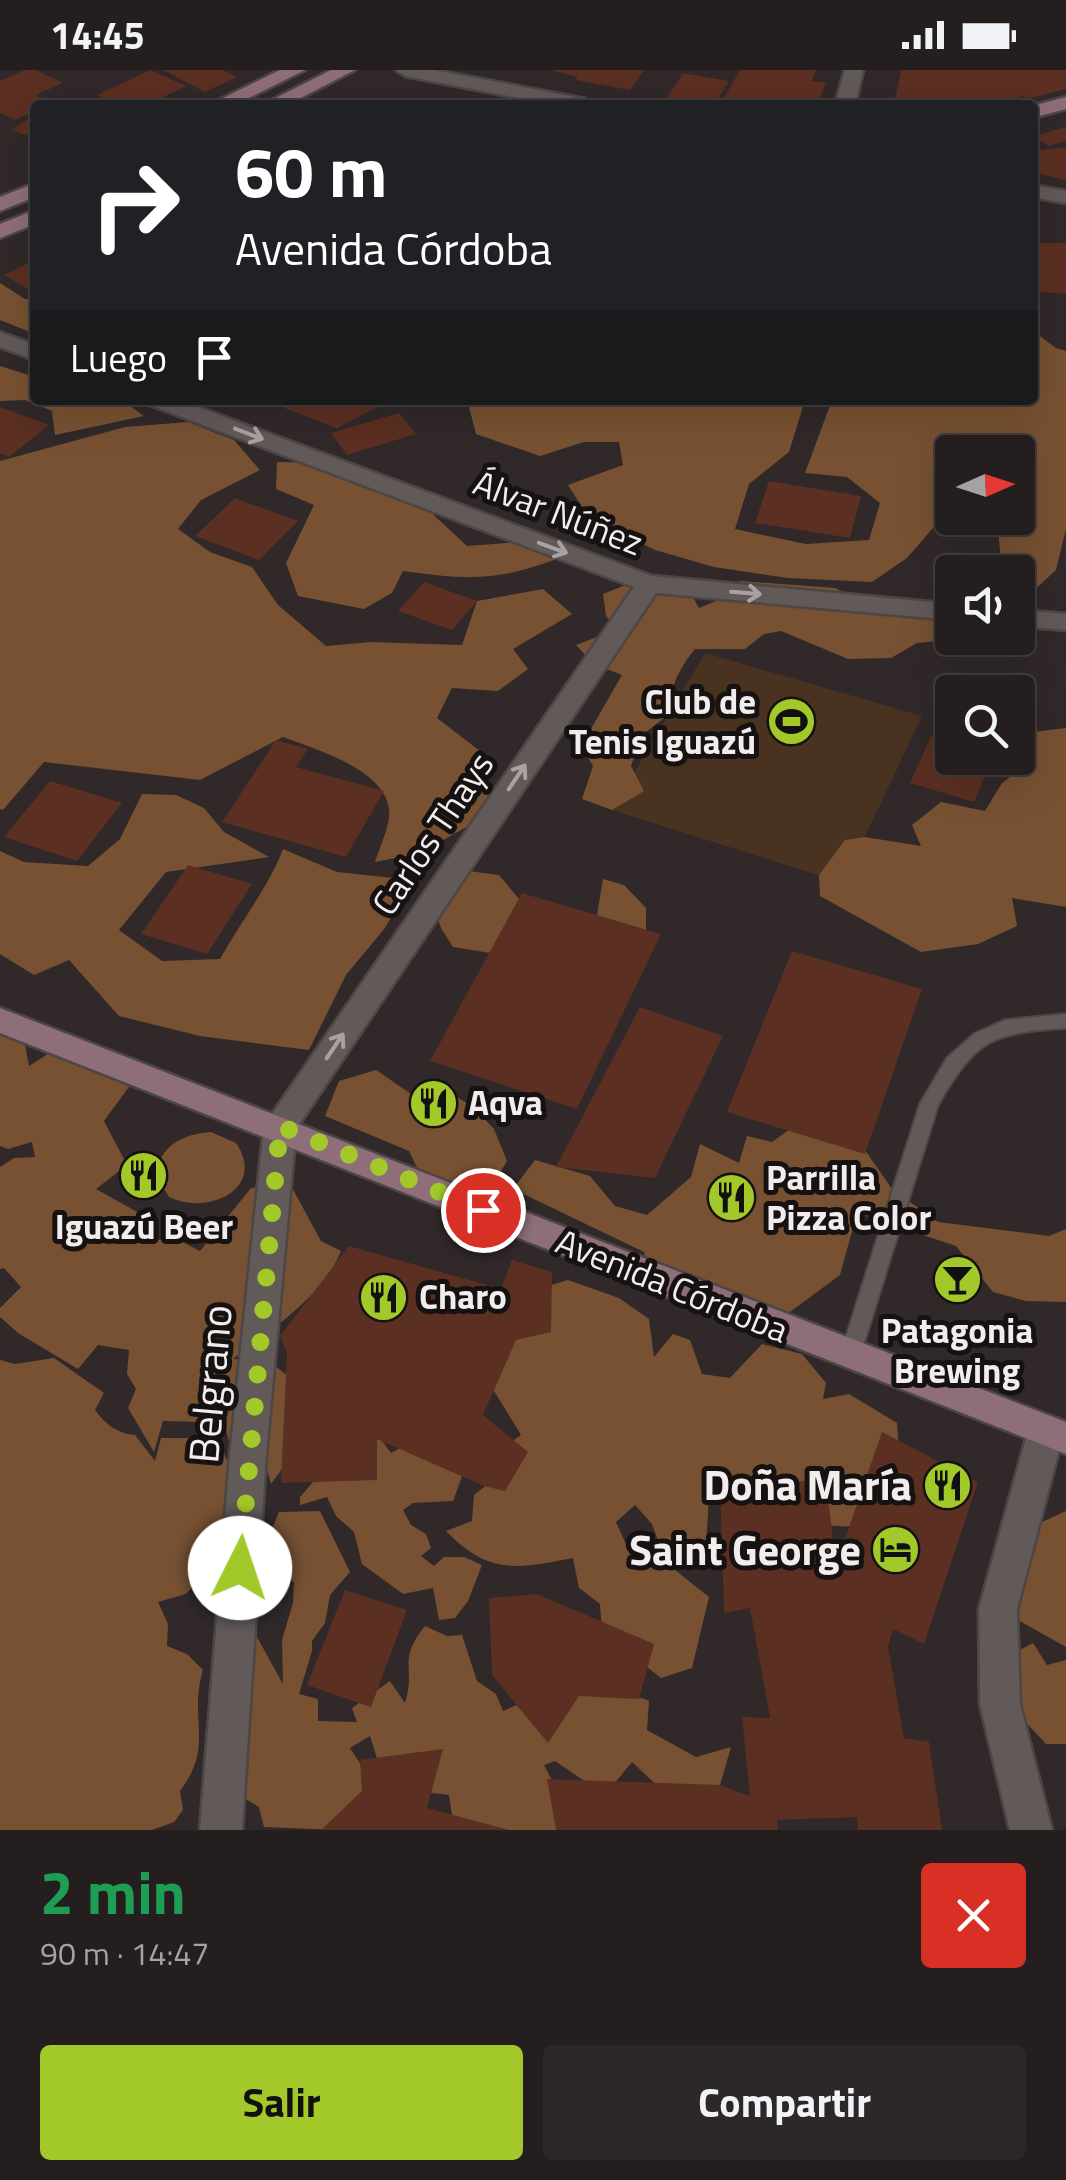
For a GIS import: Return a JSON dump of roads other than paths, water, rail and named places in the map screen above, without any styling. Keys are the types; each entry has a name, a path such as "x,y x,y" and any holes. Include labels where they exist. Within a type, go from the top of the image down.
{"main road":[{"path":"230,100 296,70"},
{"path":"283,100 346,70"},
{"path":"1038,111 1066,104"},
{"path":"0,204 30,191"},
{"path":"0,232 30,218"},
{"name":"Avenida Córdoba","path":"0,1020 280,1126 652,1280 1056,1434"}],"street":[{"path":"405,70 560,100"},
{"path":"846,100 854,70"},
{"path":"1038,191 1066,197"},
{"path":"0,339 30,351"},
{"name":"Álvar Núñez","path":"171,405 649,584 935,610"},
{"name":"Carlos Thays","path":"280,1126 649,584"},
{"path":"1035,619 1066,622"},
{"name":"Belgrano","path":"221,1830 248,1456 280,1126"},
{"path":"1030,1830 1000,1704 998,1609 1056,1434"}],"lane":[{"path":"850,1356 929,1104 953,1063 980,1039 1010,1025 1066,1020"}],"place":[{"name":"Club de Tenis Iguazú","path":"791,722"},
{"name":"Aqva","path":"433,1103"},
{"name":"Iguazú Beer","path":"144,1175"},
{"name":"Parrilla Pizza Color","path":"731,1198"},
{"name":"Patagonia Brewing","path":"957,1279"},
{"name":"Charo","path":"384,1297"},
{"name":"Doña María","path":"947,1485"},
{"name":"Saint George","path":"896,1550"}]}
